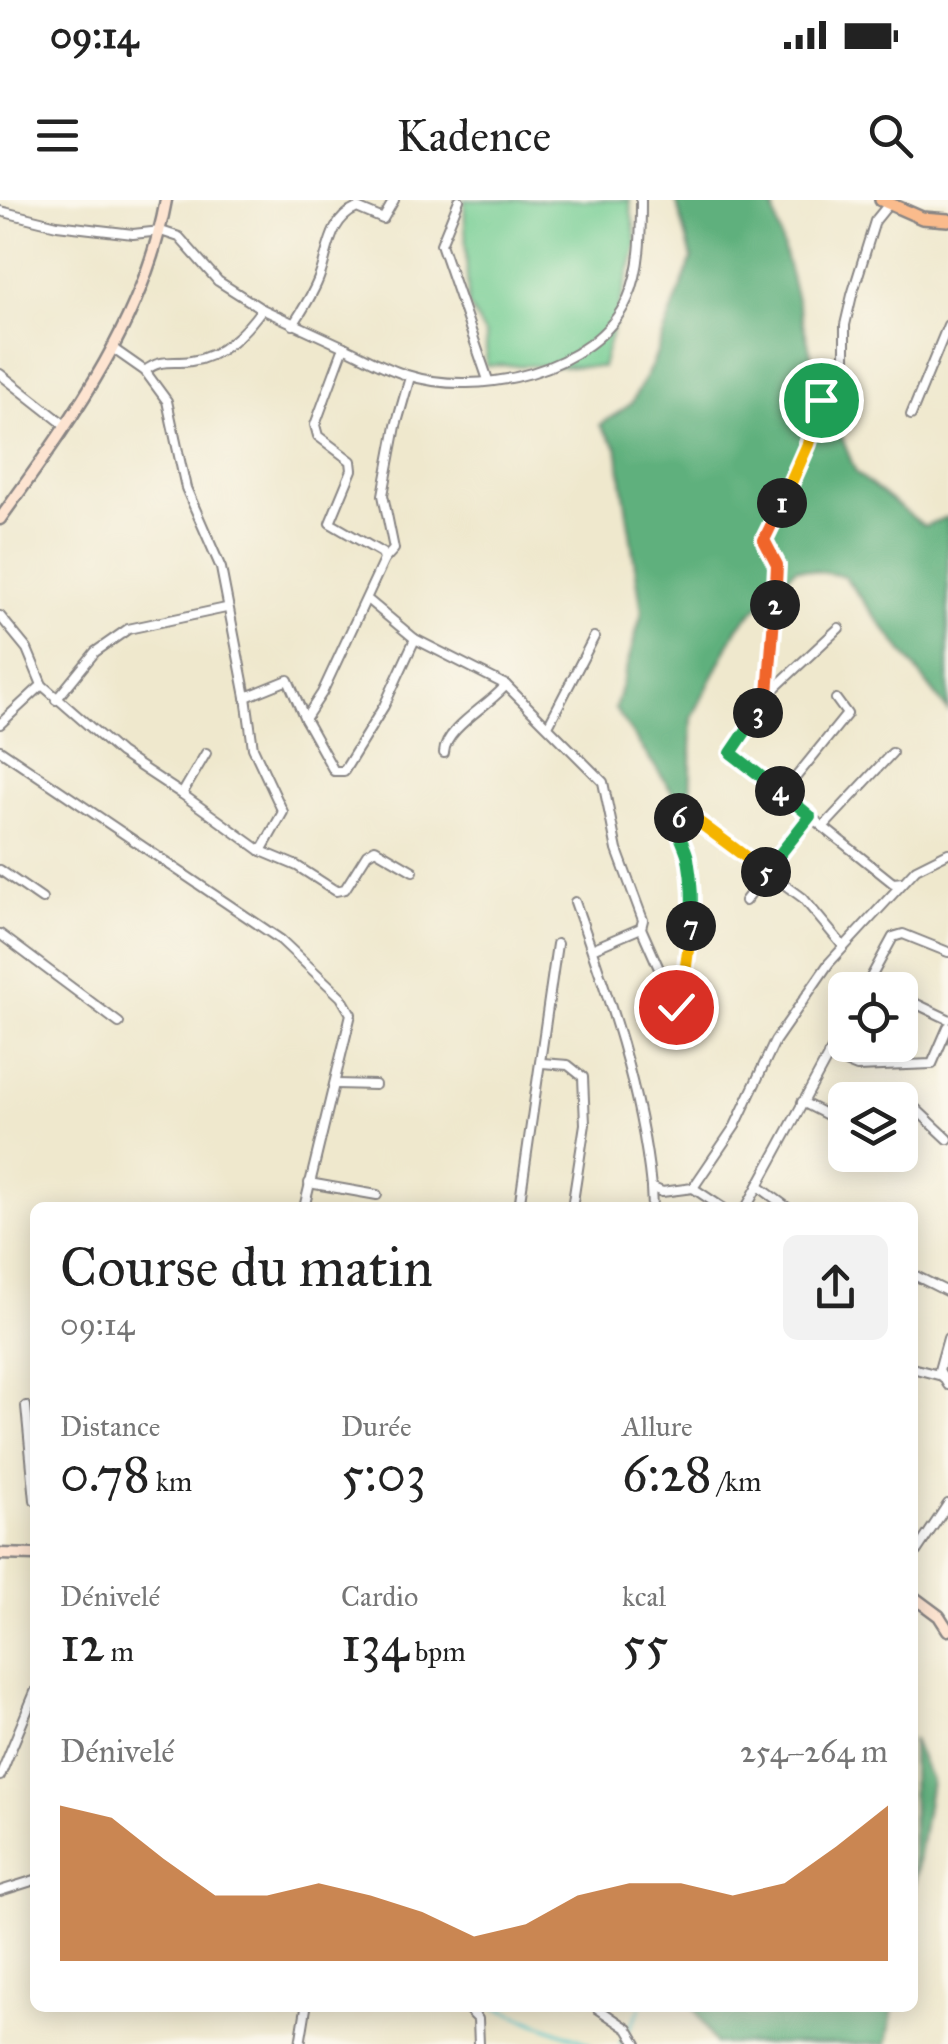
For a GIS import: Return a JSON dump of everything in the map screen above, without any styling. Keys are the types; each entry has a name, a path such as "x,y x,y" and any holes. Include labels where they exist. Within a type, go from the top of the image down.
{"main road":[{"path":"885,202 922,218 948,220"}],"street":[{"path":"0,519 115,350 161,231 166,200"},
{"path":"293,325 319,279 328,240 346,213 357,208 383,218 394,200"},
{"path":"459,200 441,244 488,380"},
{"path":"0,211 57,225 133,234 161,231 179,237 218,282 293,325 410,377 488,380 556,364 607,330 630,294 642,200"},
{"path":"768,694 777,565 764,540 808,444 821,400 845,366 845,325 852,295 874,221 885,202"},
{"path":"145,371 164,360 186,362 212,354 244,333 262,309"},
{"path":"911,416 948,325"},
{"path":"344,347 314,424 318,436 351,461 352,470 330,523 382,553 384,560"},
{"path":"115,350 145,371 167,400 186,488 221,568 253,748 284,816 261,851"},
{"path":"0,374 65,425"},
{"path":"305,719 384,560 394,549 384,495 396,426 410,377"},
{"path":"367,599 415,640 506,685 603,782 617,850 628,869 642,928 676,1007 682,998 692,892 688,855 677,827 683,814 803,898 843,946"},
{"path":"56,700 94,652 128,630 149,622 226,608"},
{"path":"0,616 27,649 42,685 56,700 120,753 261,851 298,866 336,891 344,889 375,848 413,871"},
{"path":"839,628 768,694 731,753 893,883 903,882"},
{"path":"548,724 594,638"},
{"path":"246,697 288,680 334,772 344,771 384,706 415,640"},
{"path":"0,724 42,685"},
{"path":"444,752 456,730 491,704 506,685"},
{"path":"783,794 846,714 836,699"},
{"path":"0,750 281,940 306,961 351,1014 305,1202"},
{"path":"182,794 206,753"},
{"path":"823,827 892,753"},
{"path":"745,901 810,816"},
{"path":"693,1188 735,1126 795,1009 843,946 903,882 948,852"},
{"path":"0,870 42,899"},
{"path":"575,902 645,1120 652,1202"},
{"path":"592,949 642,928"},
{"path":"0,934 119,1022"},
{"path":"874,972 893,938 903,934 948,952"},
{"path":"520,1202 557,944"},
{"path":"918,1005 948,1019"},
{"path":"845,1062 857,1067 932,1064 948,1028"},
{"path":"749,1202 828,1055"},
{"path":"542,1063 568,1065 584,1076 585,1124 573,1202"},
{"path":"336,1084 375,1085"},
{"path":"802,1102 828,1115"},
{"path":"918,1111 948,1139"},
{"path":"309,1183 377,1195"},
{"path":"758,1186 780,1202"},
{"path":"651,1187 662,1192 693,1188 715,1202"},
{"path":"918,1277 948,1292"},
{"path":"948,1338 939,1363 948,1385"},
{"path":"918,1370 942,1376"},
{"path":"26,1406 30,1448"},
{"path":"918,1549 948,1504"},
{"path":"0,1554 30,1555"},
{"path":"918,1600 939,1616 948,1630"},
{"path":"0,1776 30,1704"},
{"path":"0,1891 30,1882"},
{"path":"300,2044 305,2012"},
{"path":"472,2012 478,2019 479,2044"},
{"path":"604,2012 627,2028 637,2044"}],"green space":[{"path":"464,200 629,200 637,244 602,367 486,365 486,336 468,304"},
{"path":"676,200 771,200 816,373 856,473 924,526 948,517 948,711 844,576 796,568 738,627 692,718 690,817 615,709 642,612 617,447 600,425 631,404 653,363 692,258"},
{"path":"918,1751 931,1781 918,1861"},
{"path":"696,2012 892,2012 887,2044 715,2044"}],"waterway":[{"path":"507,2012 590,2044"},
{"path":"620,2044 639,2012"}],"route":[{"path":"676,1007 682,998 692,892 688,855 678,820 688,814 765,874 810,816 731,753 768,694 778,581 777,565 764,540 808,444 821,400"}]}
